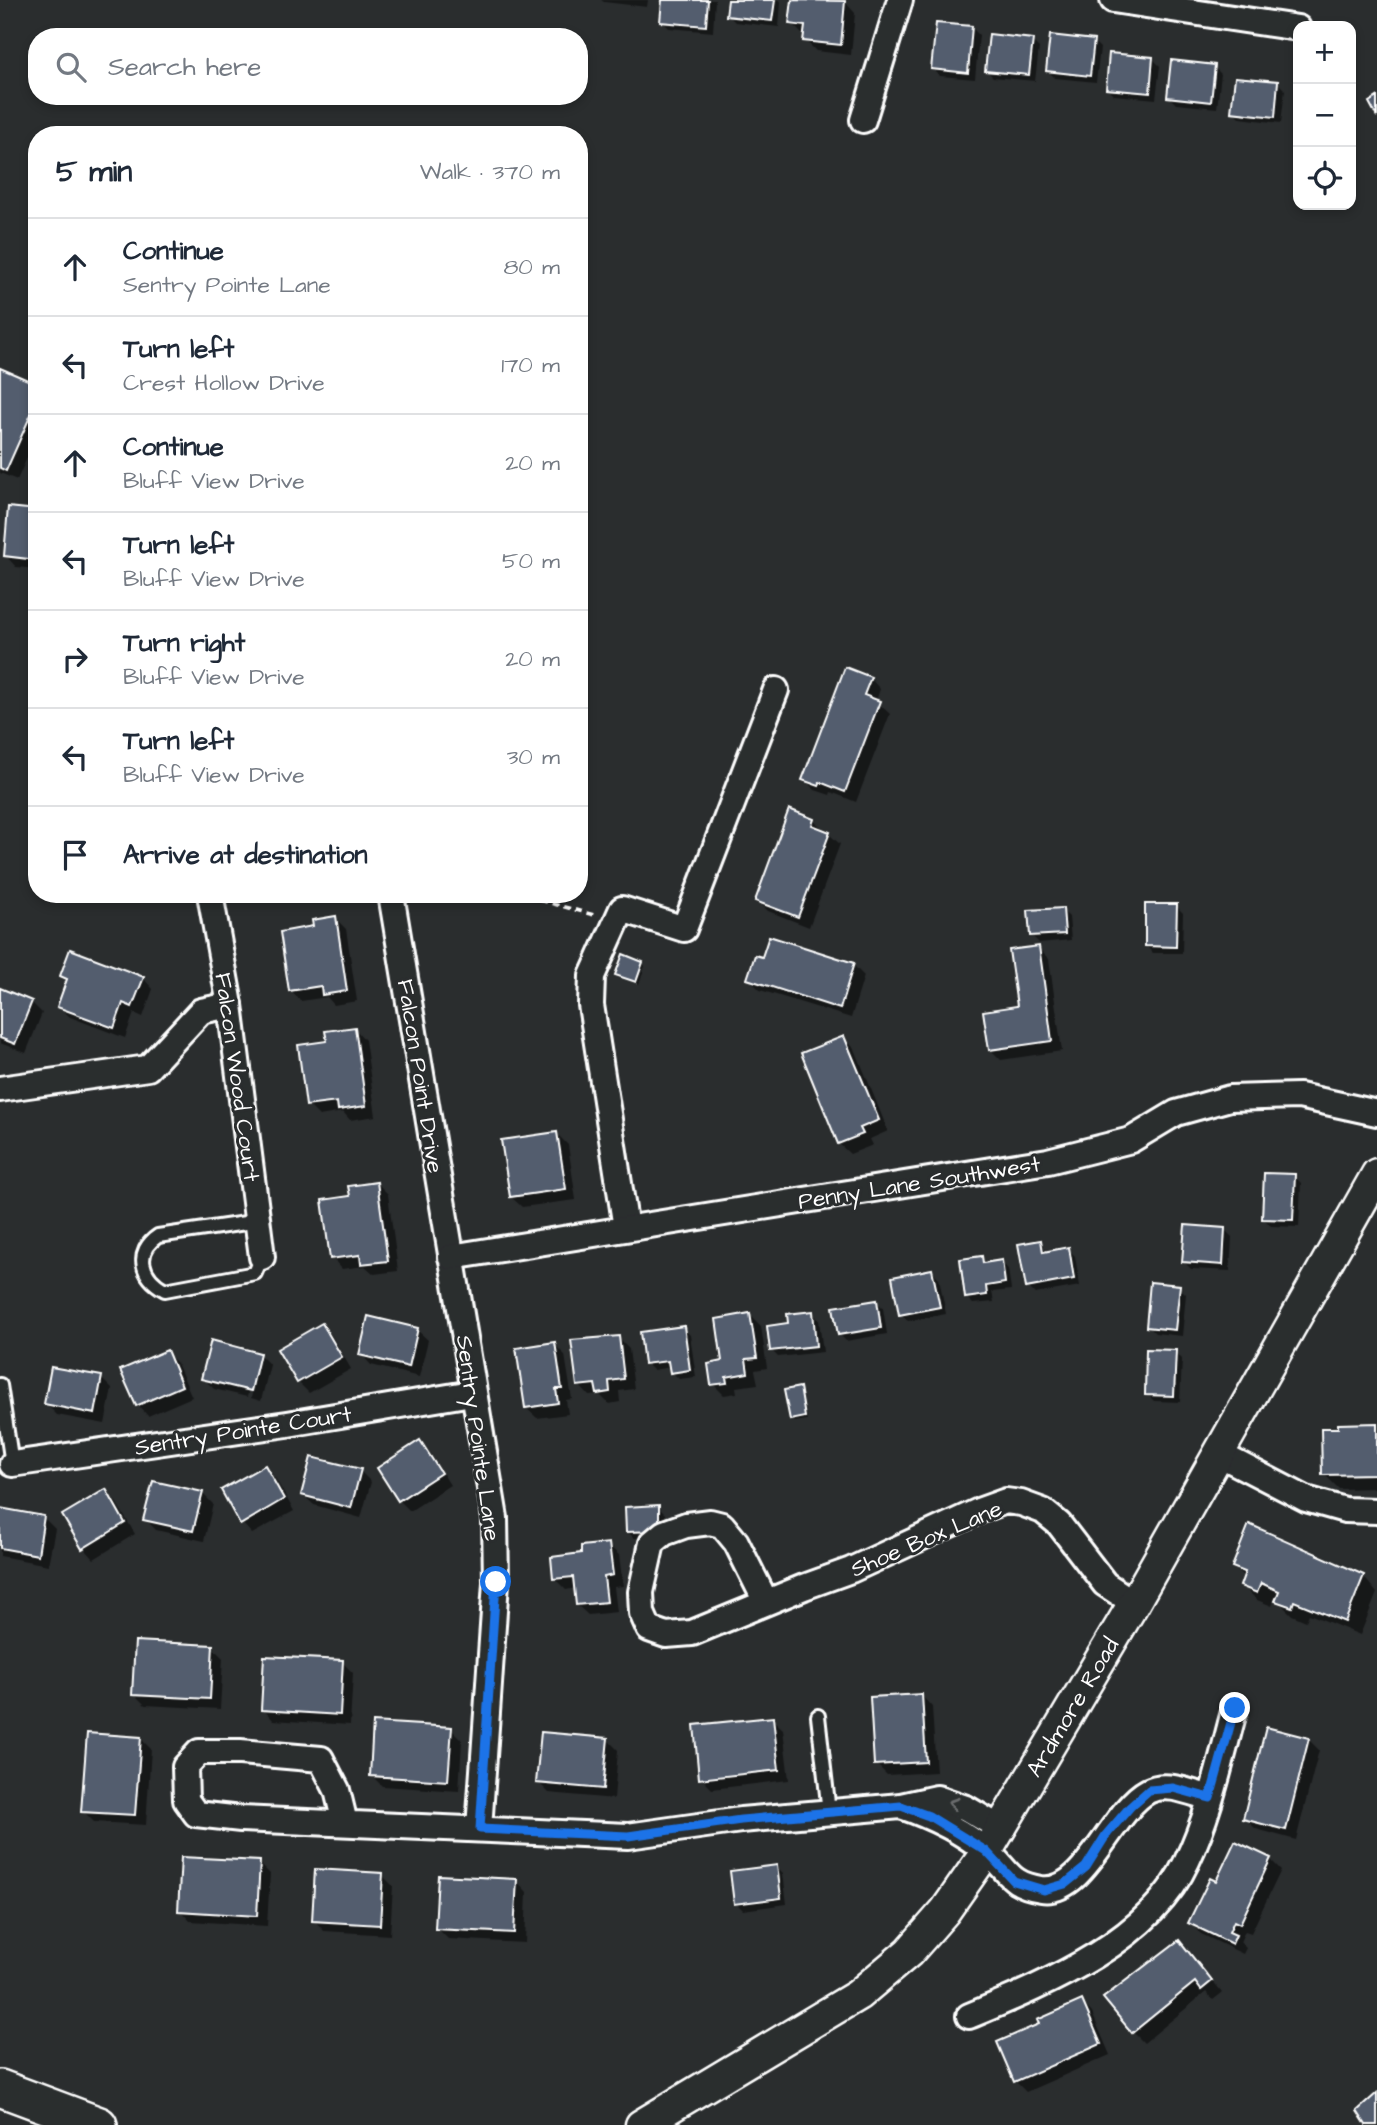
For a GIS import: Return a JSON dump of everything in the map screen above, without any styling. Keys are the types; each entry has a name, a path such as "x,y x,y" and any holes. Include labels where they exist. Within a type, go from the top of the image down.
{"main road":[{"path":"0,2088 99,2125"}],"street":[{"path":"863,120 900,0"},
{"path":"1113,0 1293,27"},
{"path":"626,1228 591,1004 592,976 622,909 684,929 776,690"},
{"name":"Falcon Wood Court","path":"217,903 262,1258"},
{"name":"Falcon Point Drive","path":"392,903 451,1257"},
{"path":"0,1089 148,1068 201,1011 230,1005"},
{"name":"Penny Lane Southwest","path":"451,1257 1048,1161 1131,1140 1176,1113 1230,1098 1299,1097 1377,1113"},
{"name":"Ardmore Road","path":"641,2125 858,1995 909,1952 945,1911 993,1839 1135,1603 1217,1453 1377,1174"},
{"name":"Sentry Pointe Lane","path":"451,1257 495,1518 496,1582 480,1829"},
{"name":"Sentry Pointe Court","path":"12,1464 287,1424 472,1393"},
{"path":"1217,1453 1306,1499 1345,1510 1377,1511"},
{"name":"Shoe Box Lane","path":"766,1602 736,1542 722,1525 710,1522 686,1525 664,1533 652,1544 641,1592 642,1614 649,1629 666,1635 692,1633 851,1570 981,1510 1006,1502 1021,1503 1043,1511 1068,1535 1105,1584 1135,1603"},
{"path":"969,2016 1033,1990 1083,1963 1131,1929 1160,1902 1187,1863 1210,1798 1235,1708"},
{"path":"345,1823 337,1790 321,1759 240,1752 199,1752 185,1767 186,1800 196,1814 241,1819 628,1836 741,1820 901,1806 937,1798 966,1808 993,1839 1014,1881 1044,1890 1065,1884 1086,1867 1106,1835 1149,1790 1173,1788 1210,1798"}],"lane":[{"path":"259,1221 158,1236 147,1244 144,1251 146,1274 154,1284 165,1290 255,1273 262,1258"},
{"path":"0,1385 12,1464"},
{"path":"818,1716 829,1812"}],"path":[{"path":"549,903 616,922"}],"building":[{"path":"662,0 708,0 706,26 660,22"},
{"path":"728,0 775,0 772,21 726,16"},
{"path":"792,0 845,1 841,45 803,41 805,26 789,24"},
{"path":"936,23 972,26 968,73 931,69"},
{"path":"989,34 1033,39 1029,75 985,71"},
{"path":"1050,35 1094,40 1090,76 1046,71"},
{"path":"1109,53 1153,57 1150,93 1106,89"},
{"path":"1171,60 1215,65 1211,102 1167,97"},
{"path":"1235,77 1278,81 1275,117 1231,112"},
{"path":"1377,97 1377,117 1369,102"},
{"path":"0,368 28,380 28,421 6,471 0,468"},
{"path":"8,507 28,509 28,559 4,556"},
{"path":"845,667 871,677 864,695 880,701 845,792 820,782 819,786 802,780"},
{"path":"789,809 814,819 812,825 830,832 798,917 755,901"},
{"path":"1145,904 1177,904 1176,947 1145,946"},
{"path":"1063,908 1065,934 1030,936 1028,910"},
{"path":"336,916 347,991 322,995 321,986 289,991 280,932 313,926 312,920"},
{"path":"769,936 854,963 840,1009 747,979 755,955 762,957"},
{"path":"1039,946 1052,1041 989,1050 983,1011 1017,1006 1009,950"},
{"path":"70,949 144,977 132,1007 123,1003 114,1028 57,1007 67,979 60,976"},
{"path":"623,954 643,962 636,982 615,975"},
{"path":"0,988 32,1001 15,1044 0,1038"},
{"path":"355,1027 366,1106 338,1110 337,1102 306,1106 298,1045 327,1041 325,1031"},
{"path":"844,1036 879,1120 860,1128 863,1134 838,1144 801,1053"},
{"path":"557,1132 566,1189 510,1197 501,1140"},
{"path":"1264,1173 1295,1174 1293,1220 1262,1219"},
{"path":"377,1182 388,1261 361,1264 360,1255 330,1259 322,1200 350,1196 348,1186"},
{"path":"1185,1225 1225,1228 1223,1265 1182,1262"},
{"path":"1041,1240 1043,1252 1069,1247 1074,1279 1026,1288 1018,1244"},
{"path":"982,1256 983,1263 1002,1260 1005,1283 986,1286 987,1295 965,1298 960,1259"},
{"path":"932,1269 940,1307 899,1315 892,1277"},
{"path":"1150,1282 1180,1285 1175,1330 1146,1327"},
{"path":"877,1300 881,1328 838,1335 833,1307"},
{"path":"813,1311 816,1346 770,1351 767,1326 788,1323 787,1314"},
{"path":"750,1313 757,1358 746,1359 748,1373 726,1377 727,1383 711,1385 708,1364 722,1361 716,1319"},
{"path":"368,1316 418,1328 409,1367 359,1355"},
{"path":"322,1323 342,1357 297,1383 277,1349"},
{"path":"684,1326 690,1370 670,1373 668,1361 644,1364 640,1332"},
{"path":"619,1336 624,1379 609,1381 610,1392 597,1394 595,1384 577,1386 571,1340"},
{"path":"211,1340 260,1353 251,1391 201,1379"},
{"path":"555,1342 562,1389 556,1389 558,1403 525,1408 516,1348"},
{"path":"1146,1349 1176,1350 1174,1396 1145,1395"},
{"path":"167,1350 182,1386 136,1406 120,1370"},
{"path":"51,1367 102,1376 95,1414 44,1404"},
{"path":"800,1387 805,1417 790,1420 784,1390"},
{"path":"1377,1423 1377,1474 1322,1475 1321,1428 1338,1428 1338,1424"},
{"path":"420,1440 441,1473 398,1501 377,1468"},
{"path":"311,1457 361,1469 351,1508 301,1495"},
{"path":"265,1465 284,1499 240,1525 221,1490"},
{"path":"153,1481 203,1492 193,1531 143,1520"},
{"path":"106,1489 125,1523 82,1549 62,1515"},
{"path":"659,1505 659,1531 626,1532 625,1507"},
{"path":"0,1508 44,1516 38,1555 0,1548"},
{"path":"1249,1524 1364,1575 1345,1622 1294,1601 1292,1607 1275,1601 1279,1591 1261,1583 1257,1593 1240,1586 1245,1572 1232,1567"},
{"path":"609,1543 613,1575 604,1577 607,1602 576,1605 573,1577 553,1579 551,1557 581,1553 581,1546"},
{"path":"135,1641 213,1645 210,1699 132,1695"},
{"path":"264,1656 343,1660 340,1715 261,1710"},
{"path":"922,1694 926,1762 874,1765 870,1697"},
{"path":"773,1717 779,1770 699,1779 694,1725"},
{"path":"373,1722 452,1727 448,1781 370,1776"},
{"path":"1266,1727 1309,1738 1286,1830 1243,1819"},
{"path":"541,1732 608,1738 603,1789 536,1783"},
{"path":"87,1733 141,1737 135,1815 81,1812"},
{"path":"1235,1841 1271,1858 1240,1924 1234,1921 1229,1932 1236,1935 1232,1944 1188,1923 1210,1878 1216,1881"},
{"path":"181,1857 260,1861 257,1916 178,1911"},
{"path":"777,1865 781,1898 734,1904 730,1871"},
{"path":"315,1869 383,1873 380,1925 312,1921"},
{"path":"438,1875 517,1879 514,1933 435,1929"},
{"path":"1179,1940 1212,1981 1201,1990 1195,1982 1132,2033 1103,1998"},
{"path":"1082,2000 1101,2044 1014,2082 997,2042 1039,2024 1037,2020"},
{"path":"1377,2093 1377,2125 1366,2125 1357,2111"}],"route":[{"path":"496,1582 480,1829 628,1836 741,1820 901,1806 929,1816 986,1851 1014,1881 1044,1890 1065,1884 1086,1867 1106,1835 1149,1790 1173,1788 1210,1798 1235,1708"}]}
